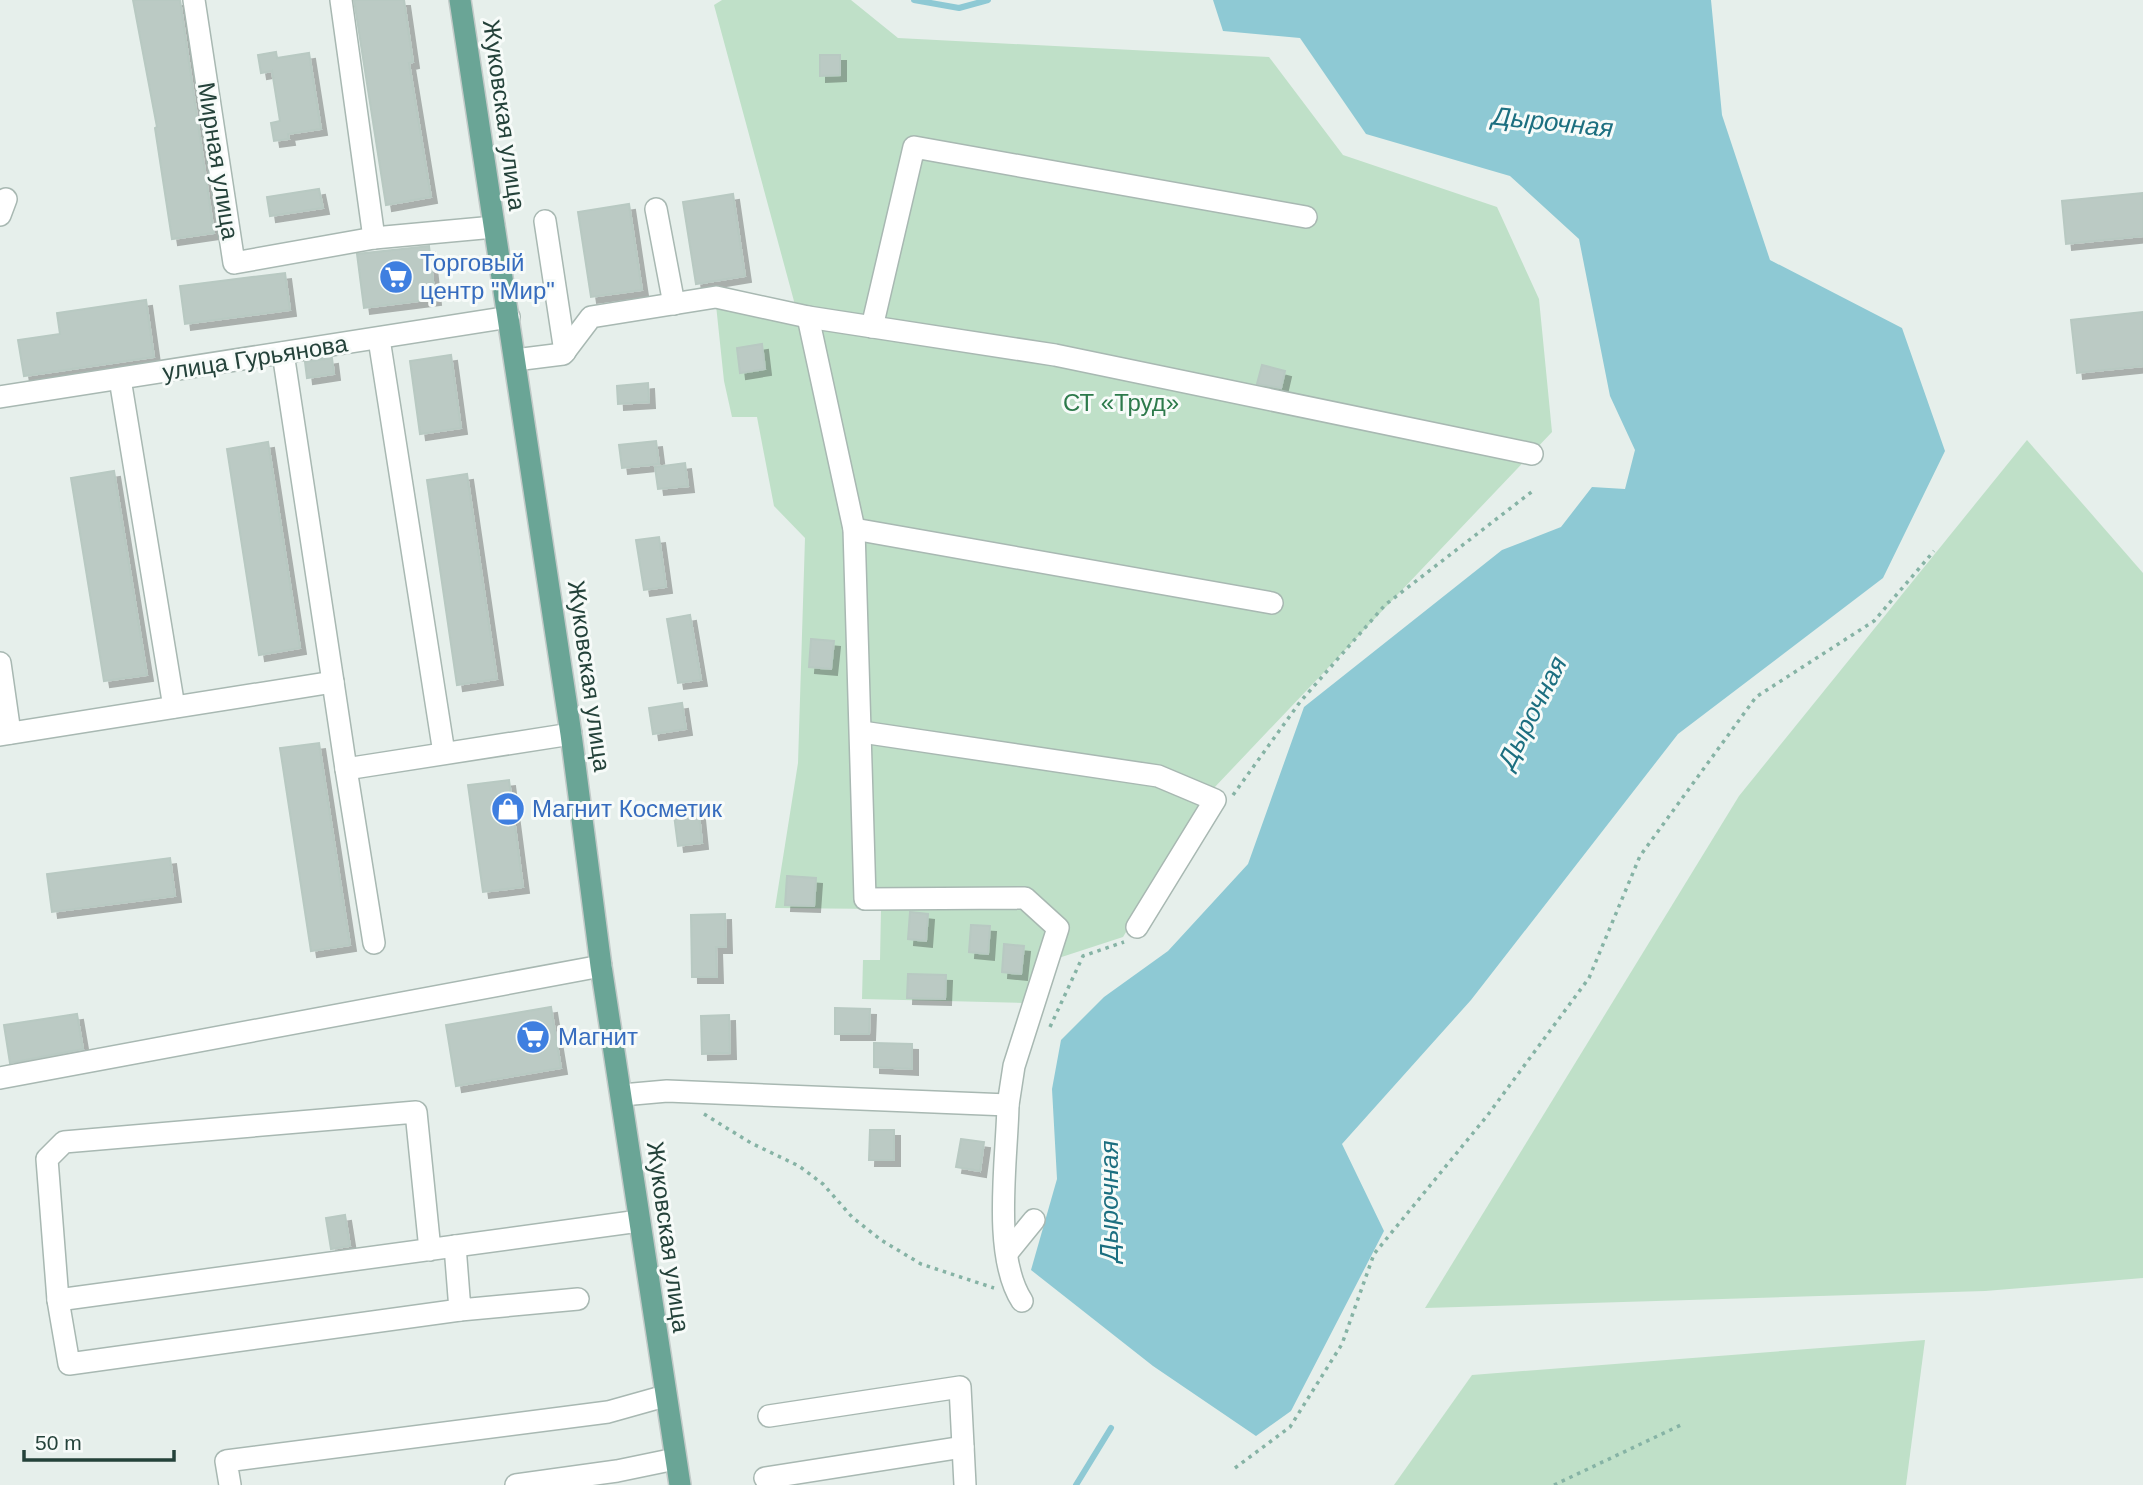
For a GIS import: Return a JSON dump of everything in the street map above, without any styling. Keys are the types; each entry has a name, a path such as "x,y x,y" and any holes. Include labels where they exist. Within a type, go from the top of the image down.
{"main road":[{"name":"Жуковская улица","path":"460,0 571,734 601,966 680,1485"}],"street":[{"name":"Мирная улица","path":"194,0 234,263 374,238 494,226"},
{"path":"341,0 374,238"},
{"path":"872,327 914,147 1306,217"},
{"path":"656,209 674,304"},
{"path":"545,221 565,352"},
{"path":"515,360 565,352 591,317 716,297 808,317 1055,355 1532,454"},
{"name":"улица Гурьянова","path":"0,397 509,317"},
{"path":"808,317 854,529 865,899 1025,898 1058,928 1014,1066 1008,1105 1005,1237 1013,1287 1022,1301"},
{"path":"379,339 444,753"},
{"path":"284,353 374,943"},
{"path":"120,379 174,707"},
{"path":"854,529 1272,603"},
{"path":"0,663 5,734 333,682"},
{"path":"862,732 1158,776 1215,800 1132,934"},
{"path":"346,769 571,734"},
{"path":"0,1078 601,966"},
{"path":"622,1095 667,1091 1008,1105"},
{"path":"430,1250 416,1112 64,1142 47,1159 58,1300 69,1364 460,1310 578,1299"},
{"path":"1008,1252 1034,1220"},
{"path":"58,1300 639,1221"},
{"path":"455,1246 460,1310"},
{"path":"769,1416 960,1387 965,1485"},
{"path":"230,1485 226,1461 608,1412 665,1396"},
{"path":"765,1478 963,1447"},
{"path":"516,1485 675,1460"}],"path":[{"path":"1231,798 1300,702 1385,605 1534,490"},
{"path":"1235,1468 1290,1427 1342,1344 1374,1254 1487,1116 1589,978 1640,856 1756,697 1874,621 1934,551"},
{"path":"1049,1029 1083,956 1132,934"},
{"path":"698,1111 751,1143 799,1166 823,1184 852,1217 921,1264 983,1282 1022,1301"},
{"path":"1554,1485 1683,1424"}],"green space":[{"name":"СТ «Труд»","path":"722,0 851,0 898,38 1269,57 1343,155 1497,207 1539,299 1552,432 1213,789 1123,937 1034,966 1024,1003 862,999 863,960 880,960 881,909 775,908 798,763 805,538 774,506 757,417 732,417 724,381 716,305 798,316 714,5"},
{"path":"2027,440 2143,573 2143,1278 1985,1291 1425,1308 1739,796"},
{"path":"1925,1340 1906,1485 1394,1485 1472,1375"}],"water":[{"path":"1213,0 1711,0 1722,115 1770,260 1902,328 1945,451 1883,578 1678,734 1471,1000 1342,1144 1384,1231 1291,1411 1256,1436 1153,1366 1031,1270 1057,1179 1052,1089 1061,1040 1104,997 1168,951 1248,864 1304,707 1502,550 1561,527 1592,487 1625,489 1635,450 1610,396 1579,239 1510,176 1366,134 1300,38 1223,31"}],"building":[{"path":"133,0 180,0 214,233 172,239 155,128 157,127"},
{"path":"354,0 404,0 413,62 409,63 431,197 386,205"},
{"path":"276,52 277,58 309,53 321,129 288,134 289,139 274,141 271,123 280,121 272,71 261,73 258,55"},
{"path":"820,55 840,55 840,75 820,76"},
{"path":"319,189 323,208 270,216 267,197"},
{"path":"2143,193 2143,236 2066,244 2062,201"},
{"path":"733,194 745,276 696,284 683,202"},
{"path":"629,204 642,290 591,297 578,212"},
{"name":"Торговый центр \"Мир\"","path":"429,246 435,299 364,308 357,254"},
{"path":"285,273 290,310 185,324 180,286"},
{"path":"146,300 154,357 24,376 18,340 60,334 57,313"},
{"path":"2143,312 2143,366 2077,373 2071,320"},
{"path":"762,344 765,369 740,373 737,348"},
{"path":"451,355 461,428 420,434 410,361"},
{"path":"332,358 334,374 307,378 305,362"},
{"path":"1262,365 1285,371 1281,388 1257,384"},
{"path":"648,383 649,402 618,404 617,386"},
{"path":"656,441 659,464 622,468 619,445"},
{"path":"268,442 300,648 259,655 227,449"},
{"path":"685,463 688,486 658,489 655,467"},
{"path":"114,471 147,675 104,681 71,478"},
{"path":"467,474 497,679 457,685 427,480"},
{"path":"659,537 666,587 644,590 636,540"},
{"path":"690,615 701,680 678,683 667,619"},
{"path":"811,639 834,641 831,669 809,667"},
{"path":"682,703 686,729 653,734 649,708"},
{"path":"319,743 350,945 311,951 280,748"},
{"path":"509,780 523,887 483,892 468,785"},
{"path":"698,804 702,843 678,846 673,807"},
{"path":"170,858 175,896 52,912 47,874"},
{"path":"787,876 816,878 814,906 785,905"},
{"path":"910,912 928,914 926,941 908,939"},
{"path":"725,914 726,947 716,947 717,977 692,977 691,915"},
{"path":"971,925 990,926 988,954 969,952"},
{"path":"1004,944 1024,946 1021,974 1002,972"},
{"path":"908,974 946,975 945,999 907,998"},
{"path":"551,1007 561,1068 456,1086 446,1025"},
{"path":"835,1008 870,1009 869,1034 835,1034"},
{"path":"77,1014 83,1049 10,1063 4,1025"},
{"path":"729,1015 730,1053 702,1054 701,1016"},
{"path":"874,1043 912,1044 912,1069 874,1067"},
{"path":"870,1130 894,1130 894,1160 869,1160"},
{"path":"961,1139 984,1142 980,1171 956,1167"},
{"path":"345,1215 350,1246 331,1249 326,1218"}],"waterway":[{"name":"Дырочная","path":"914,0 959,8 988,0"},
{"name":"Дырочная","path":"1076,1485 1111,1428"}],"place":[{"name":"Торговый центр \"Мир\"","path":"396,277"},
{"name":"Магнит Косметик","path":"508,809"},
{"name":"Магнит","path":"533,1037"}]}
